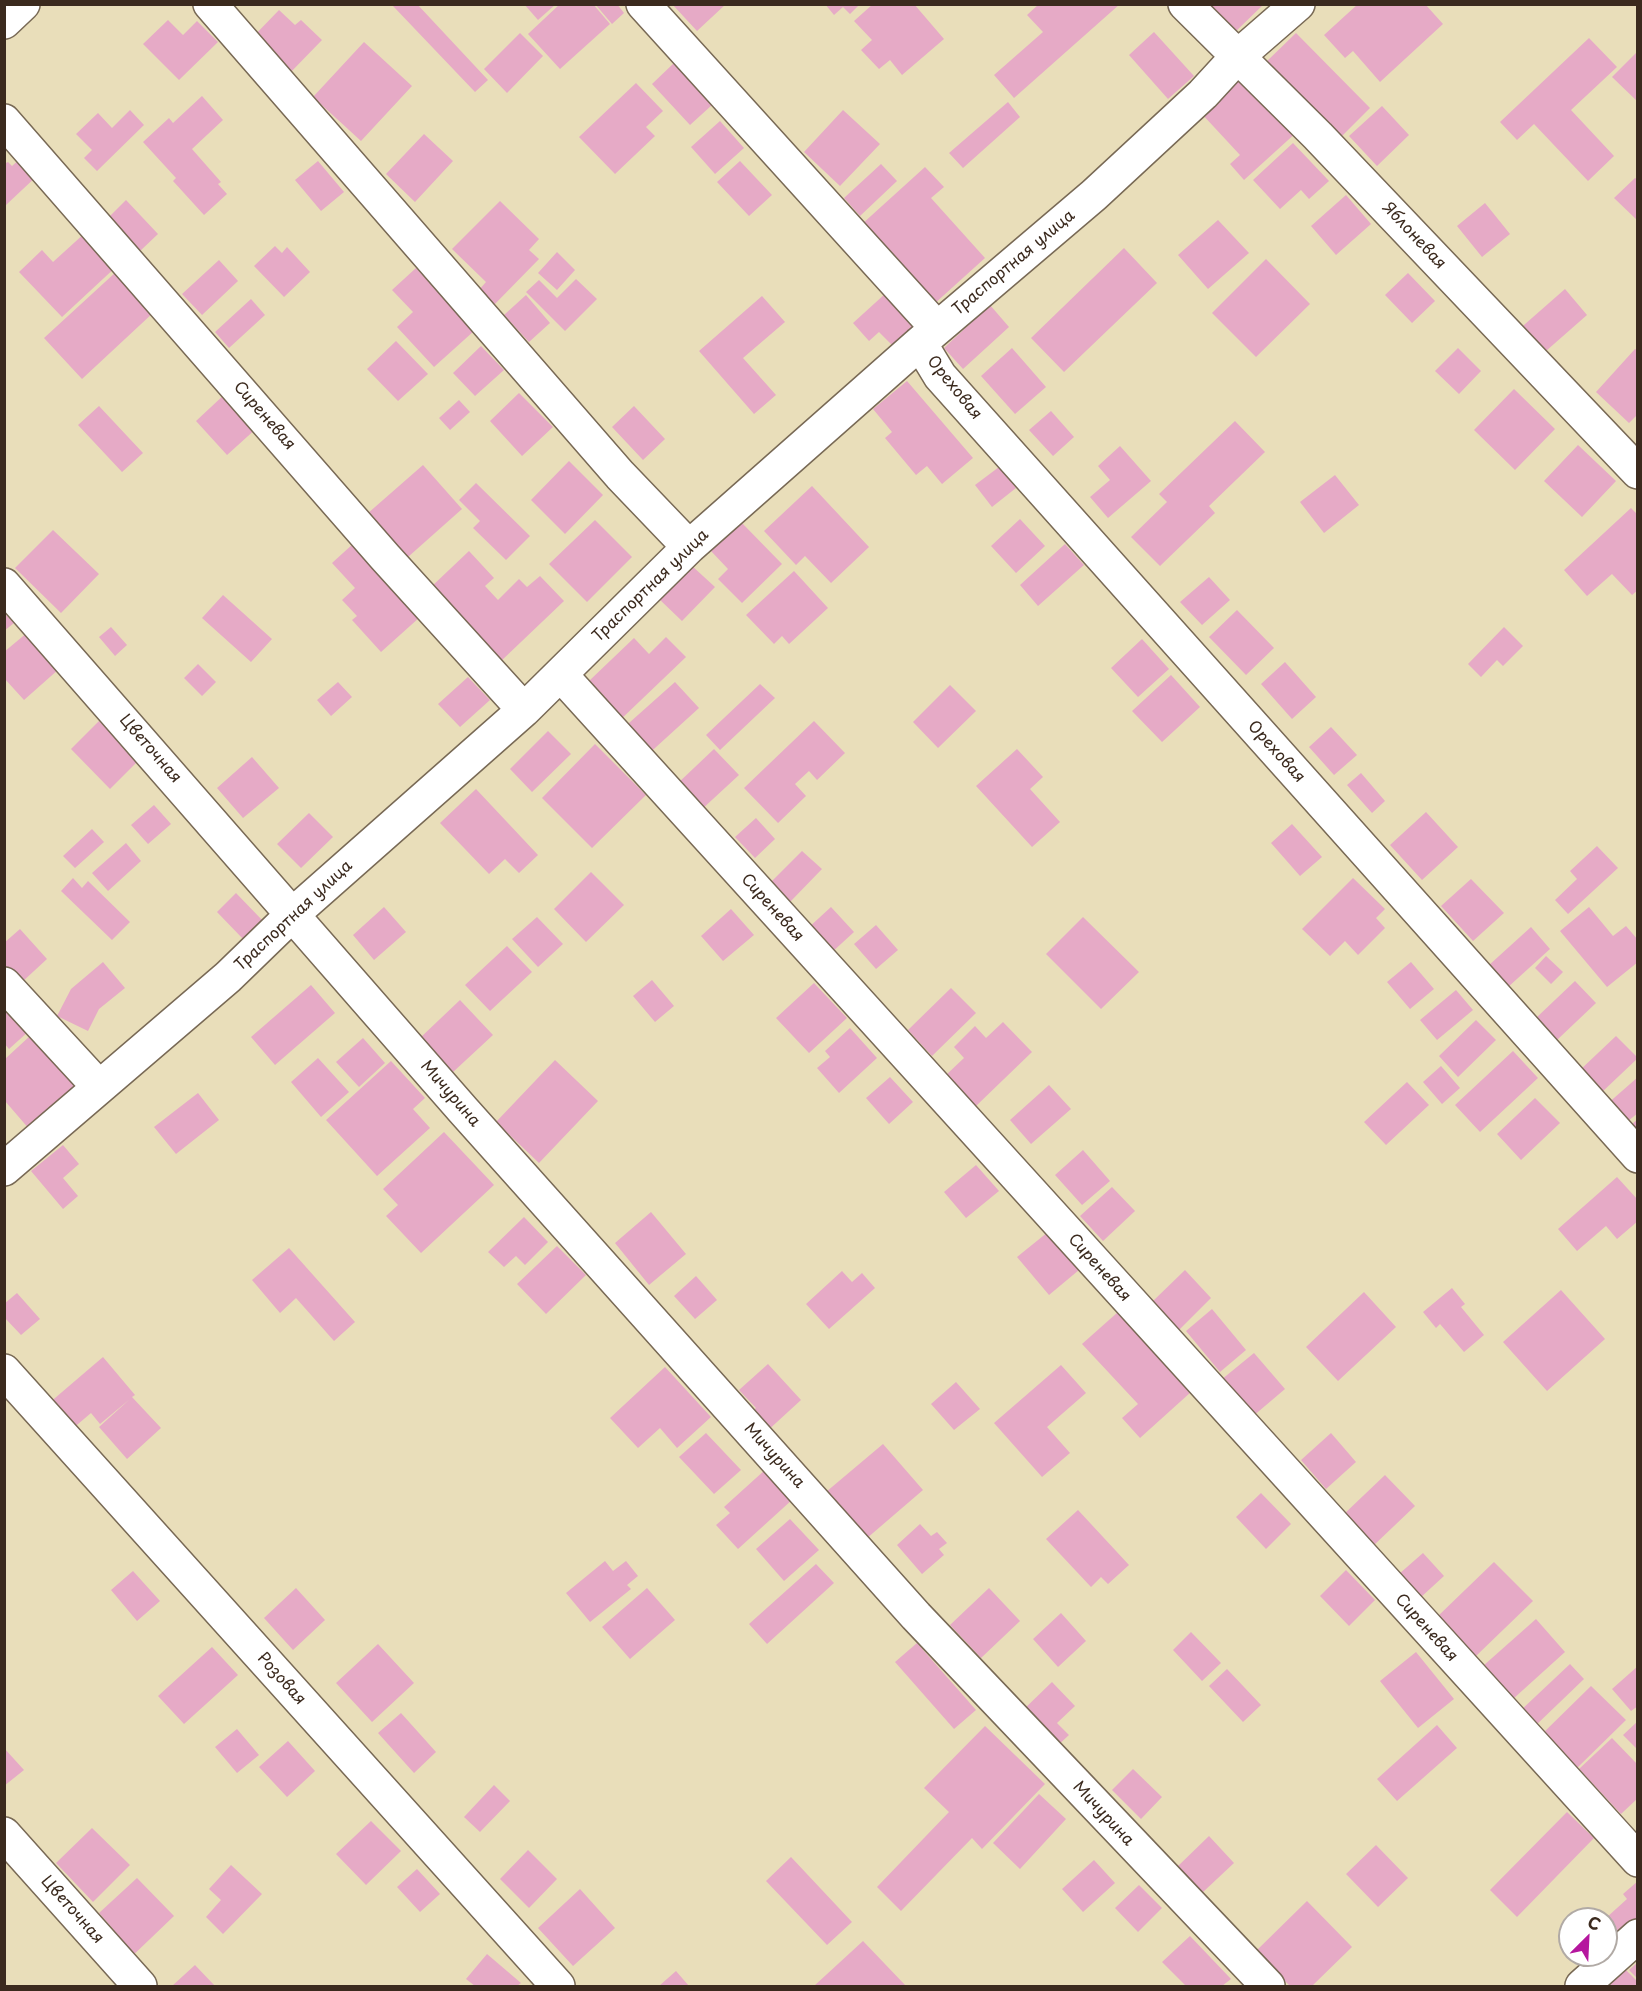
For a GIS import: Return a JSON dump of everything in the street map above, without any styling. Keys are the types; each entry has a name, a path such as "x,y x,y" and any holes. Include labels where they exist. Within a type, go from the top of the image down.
{"street":[{"path":"4,22 23,4"},
{"path":"210,4 612,466 689,547"},
{"name":"Ореховая","path":"643,4 929,336 940,376 1638,1156"},
{"name":"Яблоневая","path":"1185,4 1318,136 1638,472"},
{"name":"Траспортная улица","path":"4,1169 228,977 293,914 524,710 689,547 929,336 1094,195 1203,94 1237,57 1298,4"},
{"name":"Сиреневая","path":"4,121 385,557 524,710"},
{"name":"Цветочная","path":"4,585 293,914"},
{"name":"Сиреневая","path":"561,675 1638,1860"},
{"name":"Мичурина","path":"293,914 463,1110 916,1616 1268,1986"},
{"path":"4,984 99,1087"},
{"name":"Розовая","path":"4,1371 558,1986"},
{"name":"Цветочная","path":"4,1834 140,1986"},
{"path":"1582,1986 1638,1936"}],"building":[{"path":"394,4 417,4 488,80 475,92 393,6"},
{"path":"524,4 556,4 538,20"},
{"path":"560,4 593,4 610,24 560,69 528,34"},
{"path":"595,4 617,4 624,13 612,24"},
{"path":"672,4 726,4 697,31"},
{"path":"825,4 860,4 850,14 843,7 834,15"},
{"path":"873,4 914,4 944,39 902,75 890,60 879,69 861,50 872,40 854,21"},
{"path":"1039,4 1120,4 1014,98 994,75 1043,32 1027,15"},
{"path":"1203,4 1264,4 1232,35"},
{"path":"1358,4 1425,4 1443,24 1380,82 1353,51 1345,58 1324,35"},
{"path":"279,10 295,25 301,20 322,40 288,75 251,39"},
{"path":"168,20 183,35 197,21 218,42 179,80 143,44"},
{"path":"1154,32 1194,76 1168,99 1129,55"},
{"path":"520,33 543,56 507,93 484,69"},
{"path":"1296,33 1370,108 1334,144 1265,63"},
{"path":"1589,38 1617,67 1571,110 1614,156 1588,181 1534,124 1517,140 1500,122"},
{"path":"364,42 412,86 361,141 313,97"},
{"path":"1638,51 1638,102 1612,77"},
{"path":"674,63 712,105 690,125 652,84"},
{"path":"1244,74 1298,131 1244,180 1230,164 1240,155 1201,113"},
{"path":"636,83 663,111 646,127 655,136 615,174 579,137"},
{"path":"202,96 223,120 192,149 221,182 218,184 227,194 204,215 173,181 176,178 143,142 169,118 173,123"},
{"path":"1008,102 1020,117 963,168 949,153"},
{"path":"1382,106 1409,135 1377,166 1349,136"},
{"path":"130,110 144,125 97,171 84,158 92,150 76,134 98,113 112,128"},
{"path":"843,110 880,144 840,186 804,152"},
{"path":"720,121 744,148 715,174 691,147"},
{"path":"424,134 453,161 415,202 386,174"},
{"path":"1293,143 1329,181 1309,199 1301,190 1280,209 1253,180"},
{"path":"23,156 39,174 6,205 4,164 8,162 12,166"},
{"path":"318,161 344,192 321,211 295,180"},
{"path":"740,161 772,195 749,216 717,182"},
{"path":"881,164 897,181 860,216 844,198"},
{"path":"925,167 944,187 931,198 985,258 933,305 861,225"},
{"path":"1635,178 1638,180 1638,221 1614,198"},
{"path":"1346,195 1371,224 1336,255 1311,226"},
{"path":"126,200 158,234 138,253 107,219"},
{"path":"500,201 539,239 529,250 539,259 493,306 478,291 486,282 452,249"},
{"path":"1485,203 1510,234 1482,257 1457,226"},
{"path":"1218,220 1249,253 1208,289 1178,255"},
{"path":"86,232 118,265 62,317 19,272 42,250 53,262"},
{"path":"275,246 282,253 287,247 310,272 284,297 254,266"},
{"path":"1124,248 1157,283 1064,372 1031,338"},
{"path":"557,252 575,270 557,290 538,273"},
{"path":"1266,259 1310,304 1256,357 1212,313"},
{"path":"219,260 238,281 202,315 182,294"},
{"path":"416,268 474,331 434,367 397,327 413,312 392,290"},
{"path":"117,271 154,312 82,379 44,338"},
{"path":"1408,273 1435,301 1412,323 1385,295"},
{"path":"576,279 597,299 565,331 526,292 539,280 557,298"},
{"path":"1565,289 1587,315 1538,358 1516,332"},
{"path":"886,293 916,326 893,346 879,332 869,341 853,323"},
{"path":"526,295 550,323 529,342 504,315"},
{"path":"762,296 785,322 743,358 776,395 754,414 699,351"},
{"path":"251,299 265,315 229,348 215,332"},
{"path":"990,305 1009,327 963,369 944,348"},
{"path":"396,341 428,374 398,401 367,369"},
{"path":"481,346 504,370 475,396 453,373"},
{"path":"1012,348 1046,387 1015,414 981,376"},
{"path":"1458,348 1481,371 1459,394 1435,371"},
{"path":"1635,349 1638,351 1638,414 1629,423 1596,392"},
{"path":"907,381 973,458 942,484 927,466 916,475 885,438 892,432 873,409"},
{"path":"1514,389 1555,429 1515,470 1474,430"},
{"path":"226,393 258,427 227,455 196,421"},
{"path":"519,393 553,427 522,456 490,421"},
{"path":"459,400 470,412 450,430 439,418"},
{"path":"99,406 143,453 122,472 78,425"},
{"path":"634,406 665,439 643,460 612,427"},
{"path":"1051,411 1074,437 1053,456 1029,430"},
{"path":"1235,421 1265,452 1209,506 1215,513 1160,566 1131,537 1167,502 1159,494"},
{"path":"1578,445 1616,481 1582,517 1544,481"},
{"path":"1120,446 1151,481 1108,518 1090,497 1110,480 1098,466"},
{"path":"569,461 603,495 565,534 531,500"},
{"path":"423,465 462,509 399,565 359,521"},
{"path":"999,467 1016,488 992,507 975,485"},
{"path":"1335,475 1359,505 1324,533 1300,502"},
{"path":"476,483 530,536 506,560 473,528 480,521 459,500"},
{"path":"812,486 869,547 831,583 805,556 796,565 764,531"},
{"path":"1631,508 1638,515 1638,590 1632,595 1612,574 1587,596 1564,570"},
{"path":"1020,519 1045,546 1016,573 991,546"},
{"path":"595,520 632,557 587,602 549,564"},
{"path":"741,522 782,564 742,603 718,579 728,569 711,551"},
{"path":"53,530 99,574 61,613 15,568"},
{"path":"354,543 420,617 381,652 352,620 357,616 342,600 355,588 332,563"},
{"path":"1065,544 1084,565 1038,606 1020,585"},
{"path":"469,551 494,578 485,586 498,600 519,579 527,587 540,576 564,601 500,662 430,588"},
{"path":"691,565 715,587 682,621 658,598"},
{"path":"794,571 828,608 789,644 782,636 774,644 746,615"},
{"path":"1209,577 1230,600 1202,625 1180,602"},
{"path":"223,595 272,639 251,662 202,618"},
{"path":"1237,610 1274,648 1246,675 1209,637"},
{"path":"4,613 14,623 4,631"},
{"path":"111,627 127,645 115,656 99,637"},
{"path":"1504,627 1523,646 1503,666 1497,660 1481,677 1468,664"},
{"path":"28,632 59,669 24,700 4,678 4,652"},
{"path":"666,637 686,657 617,723 598,703 605,697 589,681 634,638 649,654"},
{"path":"1142,639 1169,669 1138,697 1111,668"},
{"path":"1285,662 1316,697 1292,719 1261,684"},
{"path":"198,664 216,682 202,696 184,678"},
{"path":"1171,675 1200,707 1162,742 1132,711"},
{"path":"468,677 490,700 460,727 438,704"},
{"path":"338,682 352,697 331,716 317,700"},
{"path":"675,682 699,708 644,758 620,731"},
{"path":"760,684 775,698 720,750 706,735"},
{"path":"950,685 976,711 938,748 913,722"},
{"path":"99,721 138,761 110,789 71,749"},
{"path":"814,721 845,753 817,780 809,771 795,784 806,796 778,823 744,788"},
{"path":"1331,727 1357,755 1334,775 1309,747"},
{"path":"548,731 571,754 532,792 510,769"},
{"path":"595,744 646,795 592,848 542,798"},
{"path":"714,749 739,775 700,811 676,785"},
{"path":"1017,749 1043,777 1030,789 1060,822 1032,847 976,786"},
{"path":"252,757 279,788 243,818 217,788"},
{"path":"1361,773 1385,801 1372,813 1347,785"},
{"path":"476,789 538,855 519,873 505,859 489,874 440,823"},
{"path":"154,805 171,824 148,844 131,825"},
{"path":"1426,812 1458,847 1422,880 1390,845"},
{"path":"309,813 333,837 301,868 277,844"},
{"path":"756,818 775,839 755,858 735,837"},
{"path":"1292,824 1322,857 1300,876 1271,843"},
{"path":"92,829 104,842 75,868 63,856"},
{"path":"126,843 141,861 108,891 92,873"},
{"path":"1597,846 1618,868 1568,914 1555,900 1577,879 1570,871"},
{"path":"802,851 822,869 790,902 770,883"},
{"path":"591,872 624,905 586,942 554,909"},
{"path":"73,878 82,888 88,881 130,922 112,940 61,891"},
{"path":"1353,878 1385,909 1376,918 1385,928 1358,955 1345,941 1330,956 1302,929"},
{"path":"1471,879 1504,913 1473,941 1441,906"},
{"path":"236,893 263,921 244,940 217,912"},
{"path":"384,907 406,932 374,960 353,935"},
{"path":"831,907 854,932 830,954 807,929"},
{"path":"1589,907 1613,936 1626,926 1638,940 1638,962 1607,987 1560,931"},
{"path":"731,909 754,935 723,961 701,936"},
{"path":"537,917 563,944 538,967 512,939"},
{"path":"1083,917 1139,972 1101,1009 1046,954"},
{"path":"876,925 898,950 876,969 854,944"},
{"path":"1531,927 1550,949 1507,988 1488,966"},
{"path":"20,929 47,959 21,983 4,965 4,943"},
{"path":"507,946 532,972 490,1011 465,985"},
{"path":"1546,956 1563,972 1551,984 1535,968"},
{"path":"103,962 125,988 99,1009 88,1031 57,1016 71,989"},
{"path":"1411,962 1434,989 1410,1009 1387,982"},
{"path":"652,980 674,1006 655,1022 633,996"},
{"path":"1575,981 1596,1003 1557,1040 1536,1018"},
{"path":"814,983 847,1018 809,1053 776,1018"},
{"path":"311,985 335,1013 275,1065 251,1037"},
{"path":"951,988 976,1013 932,1056 908,1030"},
{"path":"1456,990 1473,1010 1437,1040 1420,1020"},
{"path":"460,1000 493,1035 452,1073 420,1038"},
{"path":"4,1003 29,1031 9,1049 4,1043"},
{"path":"1476,1020 1496,1040 1458,1077 1439,1056"},
{"path":"1003,1022 1032,1052 976,1106 946,1075 964,1058 954,1047 975,1026 986,1038"},
{"path":"850,1028 877,1058 839,1093 817,1068 830,1057 825,1051"},
{"path":"31,1035 79,1087 30,1130 5,1101 5,1059"},
{"path":"1616,1036 1638,1058 1601,1093 1579,1071"},
{"path":"363,1038 385,1063 359,1087 336,1062"},
{"path":"1513,1051 1538,1078 1480,1132 1455,1105"},
{"path":"318,1058 349,1092 321,1117 291,1082"},
{"path":"555,1060 598,1101 539,1163 496,1122"},
{"path":"391,1061 425,1098 413,1109 430,1128 377,1176 326,1120"},
{"path":"1441,1066 1460,1088 1442,1104 1423,1082"},
{"path":"890,1077 913,1102 889,1124 866,1098"},
{"path":"1638,1077 1638,1113 1623,1125 1606,1105"},
{"path":"1407,1082 1429,1105 1386,1145 1364,1122"},
{"path":"1049,1085 1071,1109 1031,1144 1010,1120"},
{"path":"198,1093 219,1120 176,1154 154,1127"},
{"path":"1535,1098 1560,1123 1521,1160 1497,1134"},
{"path":"1638,1119 1638,1140 1627,1128"},
{"path":"444,1132 494,1185 421,1253 386,1216 398,1205 383,1189"},
{"path":"63,1145 79,1164 63,1178 78,1196 63,1209 31,1171"},
{"path":"1083,1150 1110,1181 1082,1205 1055,1175"},
{"path":"976,1165 999,1191 966,1218 944,1192"},
{"path":"1617,1177 1638,1200 1638,1221 1617,1239 1606,1226 1577,1251 1558,1229"},
{"path":"1112,1187 1135,1211 1103,1241 1080,1216"},
{"path":"651,1212 686,1254 649,1285 615,1243"},
{"path":"524,1217 548,1242 525,1265 516,1256 504,1267 488,1252"},
{"path":"1048,1232 1079,1270 1049,1295 1017,1257"},
{"path":"557,1246 586,1275 546,1314 517,1284"},
{"path":"289,1248 355,1322 334,1341 296,1298 280,1313 252,1280"},
{"path":"1185,1270 1211,1298 1179,1330 1152,1302"},
{"path":"842,1271 852,1282 862,1273 875,1288 829,1329 806,1304"},
{"path":"696,1276 717,1300 695,1319 674,1296"},
{"path":"1452,1288 1465,1304 1461,1307 1484,1335 1464,1352 1440,1324 1436,1328 1423,1312"},
{"path":"1561,1290 1605,1339 1547,1391 1503,1342"},
{"path":"1364,1292 1396,1327 1338,1381 1306,1347"},
{"path":"17,1293 40,1319 21,1335 4,1317 4,1304"},
{"path":"1212,1309 1246,1350 1220,1372 1186,1331"},
{"path":"1118,1312 1191,1392 1140,1438 1122,1418 1138,1404 1082,1344"},
{"path":"1254,1353 1285,1389 1252,1417 1221,1380"},
{"path":"103,1357 135,1395 132,1397 161,1428 127,1459 99,1427 130,1399 100,1424 91,1413 71,1430 48,1404"},
{"path":"768,1364 801,1400 765,1433 748,1415 756,1408 739,1390"},
{"path":"1061,1365 1086,1393 1047,1427 1070,1453 1042,1477 994,1423"},
{"path":"665,1367 711,1417 677,1448 660,1428 638,1448 610,1418"},
{"path":"956,1382 980,1409 954,1430 931,1404"},
{"path":"706,1433 741,1470 714,1494 679,1457"},
{"path":"1331,1433 1356,1462 1326,1489 1301,1460"},
{"path":"883,1444 923,1490 866,1539 826,1492"},
{"path":"766,1469 793,1499 738,1549 716,1525 730,1513 724,1507"},
{"path":"1385,1475 1415,1506 1372,1547 1342,1516"},
{"path":"1261,1493 1291,1524 1266,1549 1236,1517"},
{"path":"1078,1510 1129,1565 1108,1584 1101,1577 1091,1587 1046,1539"},
{"path":"790,1519 819,1550 784,1581 756,1549"},
{"path":"920,1524 931,1536 937,1532 947,1543 939,1549 944,1555 922,1574 897,1545"},
{"path":"1423,1553 1444,1576 1420,1598 1399,1574"},
{"path":"605,1561 613,1571 626,1561 638,1576 627,1585 631,1589 590,1622 566,1593"},
{"path":"1494,1562 1533,1601 1476,1656 1437,1617"},
{"path":"816,1564 834,1583 767,1644 749,1624"},
{"path":"1346,1570 1375,1600 1349,1626 1320,1596"},
{"path":"133,1571 160,1601 137,1621 111,1590"},
{"path":"296,1588 325,1620 293,1650 264,1618"},
{"path":"647,1588 675,1620 630,1659 602,1627"},
{"path":"989,1588 1020,1621 981,1658 950,1625"},
{"path":"1061,1613 1086,1641 1058,1667 1033,1639"},
{"path":"1536,1619 1565,1652 1513,1699 1483,1666"},
{"path":"1191,1632 1221,1663 1202,1681 1173,1650"},
{"path":"917,1643 976,1710 954,1729 895,1662"},
{"path":"378,1644 414,1683 372,1722 336,1683"},
{"path":"212,1647 238,1675 184,1724 158,1696"},
{"path":"1416,1652 1454,1699 1418,1728 1380,1681"},
{"path":"1570,1664 1584,1679 1534,1727 1519,1712"},
{"path":"1638,1666 1638,1706 1631,1711 1612,1689"},
{"path":"1227,1669 1261,1705 1243,1722 1209,1686"},
{"path":"1052,1682 1075,1706 1057,1723 1069,1735 1055,1748 1021,1712"},
{"path":"1591,1686 1626,1720 1575,1770 1540,1736"},
{"path":"401,1713 436,1752 414,1773 378,1733"},
{"path":"1638,1721 1638,1750 1623,1735"},
{"path":"1437,1725 1457,1748 1397,1801 1377,1779"},
{"path":"985,1726 1045,1784 982,1849 972,1838 901,1911 877,1887 949,1812 924,1788"},
{"path":"237,1729 259,1755 237,1773 215,1747"},
{"path":"1612,1738 1638,1765 1638,1798 1621,1814 1579,1769"},
{"path":"288,1741 315,1771 287,1797 259,1767"},
{"path":"4,1748 24,1770 4,1786"},
{"path":"1133,1769 1162,1797 1141,1819 1112,1790"},
{"path":"494,1785 510,1801 480,1832 464,1817"},
{"path":"1039,1794 1066,1819 1020,1869 993,1843"},
{"path":"1567,1812 1594,1838 1517,1917 1490,1890"},
{"path":"371,1821 401,1851 366,1885 336,1854"},
{"path":"92,1828 130,1865 93,1902 56,1863"},
{"path":"1209,1836 1234,1863 1202,1893 1177,1867"},
{"path":"1376,1845 1408,1878 1378,1907 1346,1874"},
{"path":"528,1850 557,1879 529,1908 500,1879"},
{"path":"791,1857 852,1922 827,1945 766,1881"},
{"path":"1094,1860 1115,1883 1083,1912 1062,1889"},
{"path":"231,1865 262,1894 223,1934 206,1917 221,1900 209,1889"},
{"path":"417,1869 440,1894 420,1912 397,1887"},
{"path":"137,1878 174,1916 126,1962 104,1940 114,1930 99,1913"},
{"path":"1638,1881 1638,1918 1619,1936 1618,1907 1627,1899 1623,1894"},
{"path":"1139,1885 1162,1908 1138,1932 1115,1908"},
{"path":"580,1889 615,1928 573,1966 538,1928"},
{"path":"1307,1901 1352,1947 1312,1986 1290,1986 1255,1952"},
{"path":"1190,1936 1231,1979 1222,1986 1186,1986 1162,1962"},
{"path":"863,1941 906,1986 814,1986"},
{"path":"487,1954 521,1983 517,1986 475,1986 466,1979"},
{"path":"1638,1962 1638,1979 1629,1970"},
{"path":"195,1965 215,1986 172,1986"},
{"path":"1626,1970 1638,1982 1638,1986 1608,1986"},
{"path":"676,1971 689,1986 659,1986"}]}
